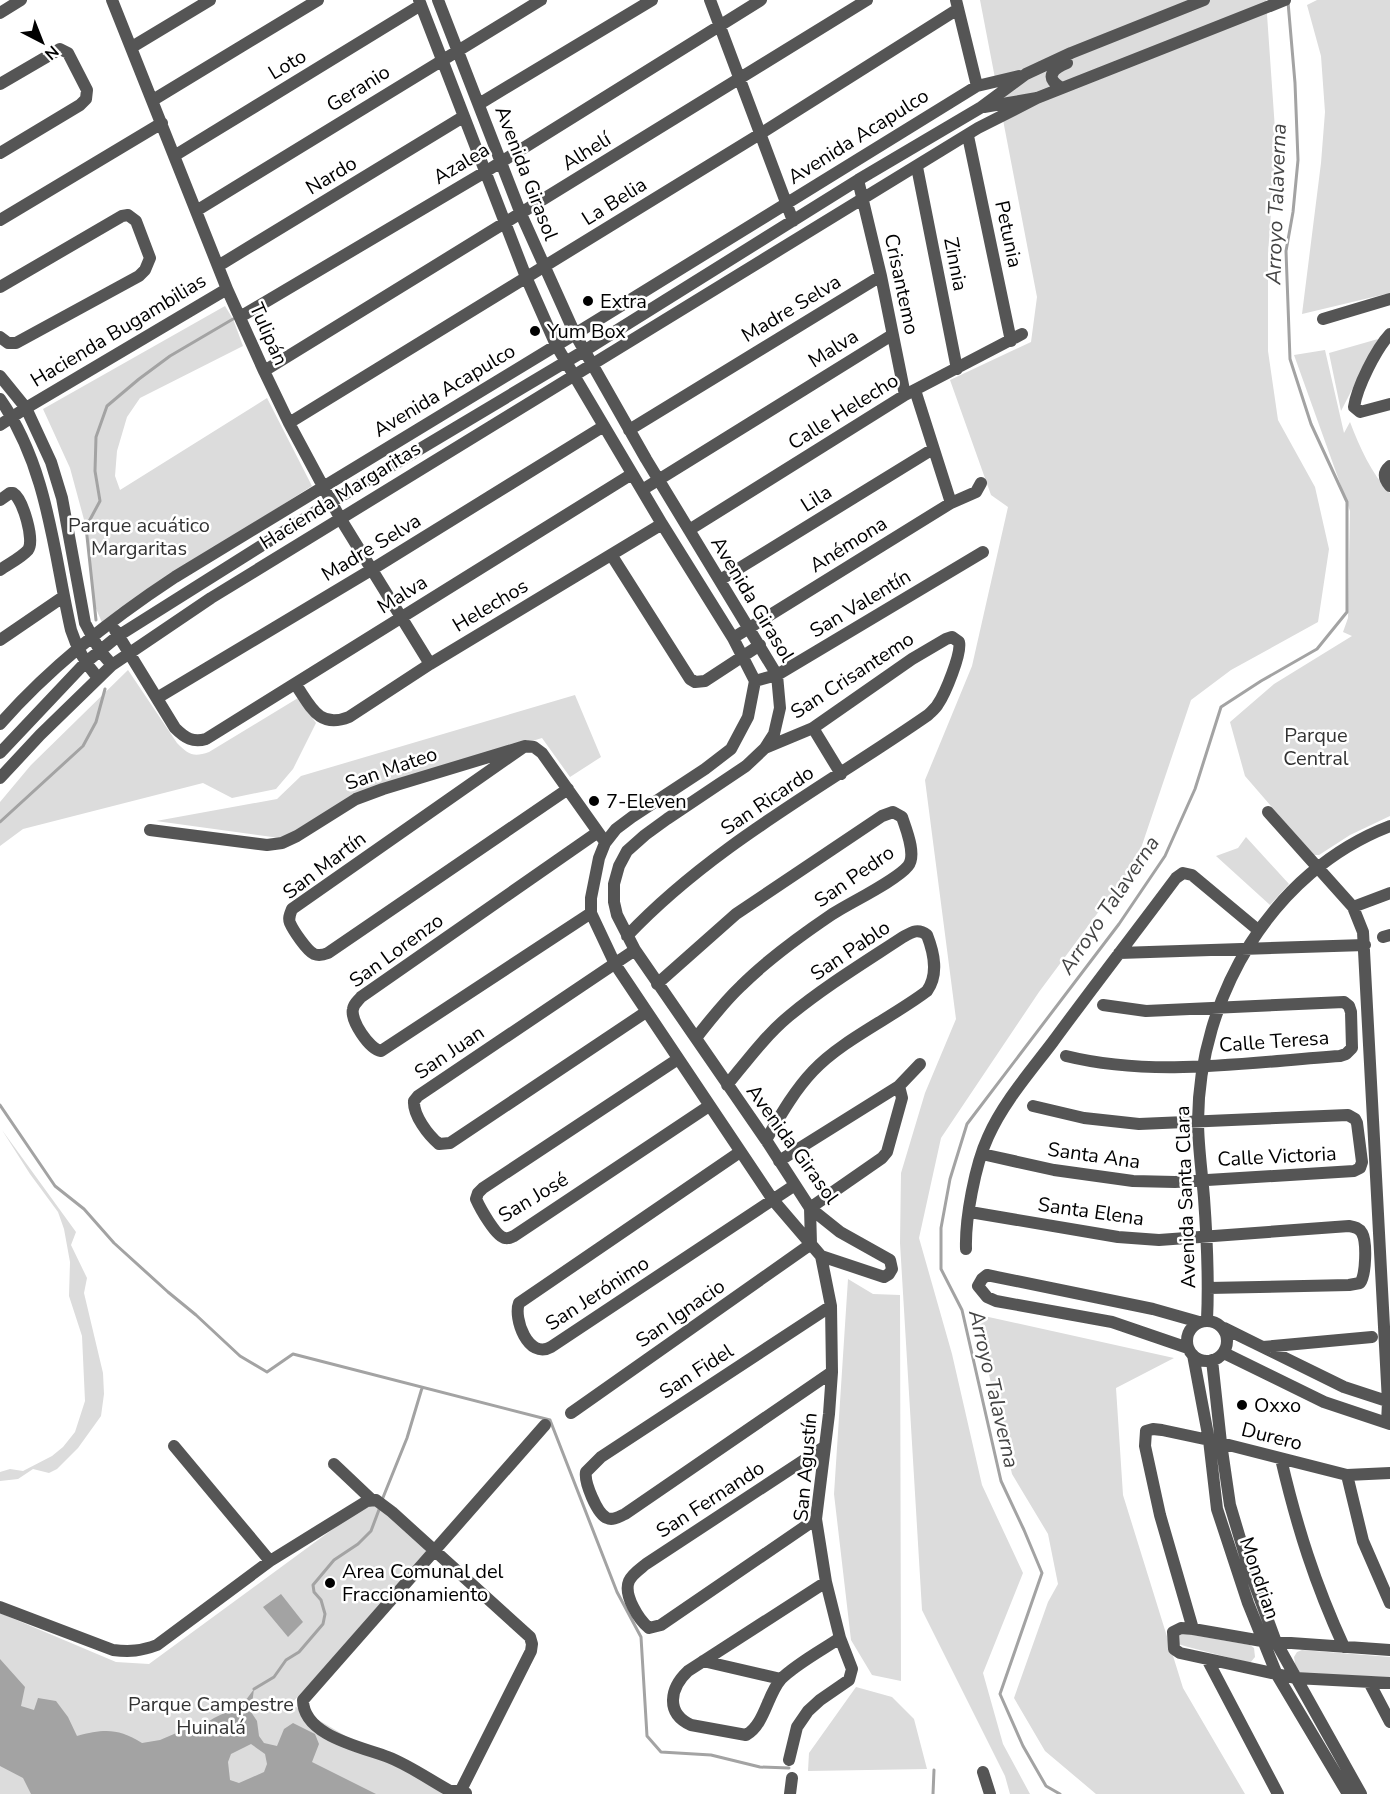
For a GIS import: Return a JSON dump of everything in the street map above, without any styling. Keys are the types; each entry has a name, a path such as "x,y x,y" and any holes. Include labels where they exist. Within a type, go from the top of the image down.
{"street":[{"path":"0,13 21,0"},
{"name":"Tulipán","path":"112,0 227,289 264,371 322,487 370,570 430,664"},
{"path":"132,47 210,0"},
{"path":"153,100 318,0"},
{"name":"Avenida Girasol","path":"438,0 521,214 591,366 777,675 780,693 779,716 774,734 765,748 746,766 667,819 627,851 619,866 614,884 614,902 617,915 635,950 810,1208 840,1232 885,1257 892,1265 892,1269 884,1277 877,1276 821,1256"},
{"name":"Geranio","path":"196,211 540,0"},
{"path":"479,104 652,0"},
{"path":"710,0 793,221"},
{"name":"Azalea","path":"240,317 485,172 761,0"},
{"name":"Alhelí","path":"264,371 867,0"},
{"path":"980,108 1026,74 1204,0"},
{"path":"591,366 978,128 1037,98 1285,0"},
{"name":"Avenida Girasol","path":"420,3 526,278 564,362 733,638 755,681 748,717 731,749 602,838 591,898 591,913"},
{"name":"Loto","path":"174,156 420,3"},
{"path":"957,4 978,86"},
{"name":"La Belia","path":"289,423 760,134 957,4"},
{"path":"1062,88 1051,78 1052,72 1057,67 1082,57 1097,43"},
{"path":"0,84 60,49 68,53 87,90 87,95 80,105 0,153"},
{"name":"Avenida Acapulco","path":"0,724 25,696 91,636 175,577 978,86 1026,74"},
{"path":"980,108 1037,98"},
{"name":"Avenida Acapulco","path":"584,351 858,180 980,108"},
{"name":"Nardo","path":"218,266 463,117"},
{"path":"0,220 162,123"},
{"name":"Petunia","path":"968,136 1011,341"},
{"name":"Zinnia","path":"916,166 957,369"},
{"name":"Crisantemo","path":"858,180 881,276 892,335 910,393 933,449 951,503"},
{"path":"0,287 122,216 133,217 136,221 150,258 145,270 139,276 16,343 8,342 0,337"},
{"name":"Madre Selva","path":"629,430 881,276"},
{"name":"Hacienda Bugambilias","path":"0,425 227,289"},
{"path":"1323,319 1390,299"},
{"name":"Calle Helecho","path":"689,530 910,393 1022,334"},
{"path":"1390,334 1364,381 1354,407 1360,412 1390,404"},
{"name":"Malva","path":"642,490 892,335"},
{"name":"Hacienda Margaritas","path":"86,663 118,636 331,502 584,351"},
{"name":"Hacienda Margaritas","path":"98,678 112,664 211,598 591,366"},
{"path":"0,376 26,408 51,462 62,498 83,612 91,636 100,651 112,664"},
{"path":"537,378 546,393"},
{"path":"0,399 20,430 32,456 47,506 63,597 77,648 98,678 0,778"},
{"name":"Madre Selva","path":"157,698 604,426"},
{"name":"Lila","path":"720,580 933,449"},
{"path":"1390,466 1384,472 1384,476 1390,486"},
{"name":"Malva","path":"157,698 175,728 190,740 206,739 632,474"},
{"name":"Anémona","path":"733,638 951,503 976,492 981,483"},
{"path":"0,500 10,493 17,494 26,517 30,547 0,570"},
{"path":"26,517 62,498"},
{"name":"Helechos","path":"296,685 316,714 331,721 349,717 430,664 662,524"},
{"name":"San Valentín","path":"755,681 777,675 983,552"},
{"path":"612,556 686,675 696,682 705,681 759,645"},
{"path":"0,639 63,597"},
{"path":"110,621 157,698"},
{"name":"San Crisantemo","path":"765,748 813,728 920,654 951,637 958,642"},
{"name":"San Ricardo","path":"627,936 655,906 691,876 761,825 841,774 937,707 960,651 958,642"},
{"path":"0,753 86,663"},
{"path":"813,728 841,774"},
{"path":"525,746 534,747 542,753 602,838"},
{"name":"San Martín","path":"525,746 292,909 289,916 290,923 308,951 322,956 328,953 568,789"},
{"name":"San Mateo","path":"150,830 267,845 282,843 304,832 356,798 525,746"},
{"path":"731,749 746,766"},
{"name":"San Pedro","path":"657,984 736,914 807,864 882,816 893,812 902,817 912,858 910,864 830,916 764,964 741,986 696,1038"},
{"path":"1224,1353 1324,1402 1389,1424 1365,945 1361,923 1353,907 1268,812"},
{"name":"Avenida Santa Clara","path":"1203,1321 1208,1288 1207,1237 1198,1120 1203,1065 1219,1006 1258,930 1288,894 1348,847 1390,826"},
{"name":"San Lorenzo","path":"591,913 381,1051 369,1045 354,1019 352,1012 354,1004 361,997 602,838"},
{"path":"966,1249 966,1230 982,1154 988,1137 1010,1100 1176,878 1187,873 1195,878 1258,930"},
{"path":"1353,907 1390,892"},
{"path":"591,913 615,964 709,1106 773,1200 821,1256"},
{"name":"San Pablo","path":"727,1085 759,1046 788,1017 838,980 903,937 915,931 922,931 927,935 935,971 934,981 927,991 860,1035 814,1070 789,1100 766,1140"},
{"path":"1119,953 1248,947 1365,945"},
{"name":"San Juan","path":"635,950 418,1096 414,1101 416,1114 433,1140 439,1144 450,1143 646,1012"},
{"name":"Calle Teresa","path":"1203,1065 1340,1056 1352,1048 1351,1012 1349,1006 1344,1002 1219,1006"},
{"path":"1103,1005 1146,1011 1219,1006"},
{"path":"1066,1056 1106,1064 1162,1067 1203,1065"},
{"name":"San José","path":"678,1059 483,1188 476,1199 497,1232 502,1238 508,1239 514,1236 709,1106"},
{"path":"779,1161 899,1086 920,1064"},
{"path":"811,1244 810,1208 882,1158 887,1152 902,1098 899,1086"},
{"path":"1033,1106 1084,1119 1120,1124 1198,1120"},
{"name":"Calle Victoria","path":"1198,1120 1352,1116 1358,1123 1362,1162 1360,1168 1354,1171 1203,1179"},
{"name":"San Jerónimo","path":"740,1152 519,1302 518,1317 529,1344 540,1351 551,1347 795,1185"},
{"name":"Santa Ana","path":"982,1154 1054,1170 1111,1179 1154,1182 1203,1179"},
{"name":"Santa Elena","path":"970,1212 1134,1239 1159,1240 1350,1226 1361,1231 1364,1237 1363,1279 1355,1285 1208,1288"},
{"name":"San Ignacio","path":"571,1413 811,1244"},
{"name":"San Agustín","path":"789,1760 797,1727 808,1711 849,1680 852,1669 840,1638 825,1582 816,1520 832,1372 831,1306 821,1256"},
{"path":"1224,1328 1228,1341 1224,1353 1205,1361 1191,1351 1112,1322 1008,1304 987,1297 978,1286 987,1275 1219,1324 1344,1387 1389,1402"},
{"name":"San Fidel","path":"831,1306 601,1457 586,1472 586,1486 602,1515 614,1519 625,1514 832,1372"},
{"path":"1191,1351 1188,1336 1190,1330 1203,1321"},
{"path":"1263,1347 1372,1337"},
{"name":"Mondrian","path":"1191,1351 1230,1504 1250,1572 1276,1642 1361,1794"},
{"name":"Mondrian","path":"1212,1360 1217,1509 1228,1547 1262,1641 1277,1675 1348,1794"},
{"path":"334,1464 372,1500 385,1507 434,1551 526,1632 532,1644 527,1661 462,1793 450,1791 388,1757 358,1748 328,1735 317,1725 302,1703 305,1695 434,1551 545,1425"},
{"name":"Durero","path":"1187,1629 1145,1446 1146,1431 1162,1430 1347,1475 1390,1473"},
{"path":"174,1446 270,1562"},
{"name":"San Fernando","path":"816,1520 655,1628 649,1628 644,1624 630,1599 627,1590 629,1581 646,1564 824,1448"},
{"path":"1281,1459 1312,1572 1344,1647"},
{"path":"1347,1475 1363,1541 1390,1604"},
{"path":"0,1608 113,1650 142,1651 157,1645 270,1562 372,1500"},
{"path":"825,1582 688,1671 678,1680 672,1700 684,1722 746,1735 757,1726 781,1679 840,1638"},
{"path":"1390,1650 1262,1641 1187,1629 1173,1632 1174,1649 1180,1653 1295,1678 1390,1683"},
{"path":"1207,1659 1278,1794"},
{"path":"703,1661 781,1679"},
{"path":"1369,1682 1390,1722"},
{"path":"983,1772 990,1794"},
{"path":"790,1794 792,1778"}],"green space":[{"path":"980,0 1266,0 1276,144 1268,254 1268,351 1278,420 1315,487 1329,549 1318,622 1231,670 1191,700 1137,860 1039,992 941,1138 919,1238 952,1354 982,1485 1023,1573 983,1673 1003,1744 1030,1794 1010,1794 1005,1776 922,1610 900,1243 901,1173 925,1093 956,1019 925,780 972,666 1008,507 991,495 950,380 1031,342 1037,297"},
{"path":"1317,0 1390,0 1390,293 1302,314 1325,112 1321,56 1307,5"},
{"name":"Parque acuático Margaritas","path":"225,306 233,319 243,346 140,398 127,417 117,451 115,476 120,490 267,398 312,486 118,609 103,625 95,606 86,527 70,468 43,409"},
{"path":"1378,339 1341,411 1329,353"},
{"name":"Parque Central","path":"1325,350 1344,433 1350,422 1367,460 1390,493 1390,816 1350,835 1319,855 1313,855 1245,776 1230,722 1274,684 1352,636 1343,632 1348,618 1350,511 1294,355"},
{"path":"128,670 177,743 191,754 199,755 209,752 298,698 316,723 293,769 276,789 232,798 203,783 23,829 0,846 0,802 31,765"},
{"path":"575,695 601,757 570,777 542,738 355,796 287,839 156,821 277,799 301,776"},
{"path":"1246,837 1289,884 1270,905 1216,856 1238,848"},
{"path":"2,1130 76,1232 71,1245 87,1278 84,1293 103,1373 104,1394 101,1416 78,1448 57,1469 49,1473 33,1469 18,1479 0,1481 0,1472 10,1469 23,1471 52,1456 63,1447 75,1432 85,1401 82,1336 69,1296 70,1262 64,1229 58,1212"},
{"path":"848,1279 873,1294 900,1295 901,1681 872,1675 851,1640 834,1494"},
{"path":"975,1314 1174,1358 1116,1388 1123,1495 1183,1688 1245,1794 1096,1794 1045,1751 1014,1698 1048,1602 1058,1584 1048,1534 1012,1474"},
{"name":"Parque Campestre Huinalá","path":"367,1504 377,1505 432,1549 291,1704 445,1794 0,1794 0,1613 116,1662 149,1664"},
{"path":"1181,1633 1250,1645 1254,1648 1255,1657 1250,1663 1178,1644 1176,1637"},
{"path":"1302,1650 1390,1657 1390,1677 1302,1674 1296,1670 1294,1657"},
{"path":"856,1687 892,1697 914,1719 927,1769 808,1771 809,1753"}],"shaded area":[{"path":"281,1594 303,1622 288,1637 263,1607"},
{"path":"0,1659 25,1687 21,1706 34,1710 38,1698 56,1701 68,1717 77,1736 111,1731 142,1743 160,1740 203,1725 243,1704 254,1689 251,1712 257,1721 259,1736 264,1743 277,1746 284,1729 293,1723 315,1734 319,1744 312,1762 376,1794 31,1794 23,1778 0,1766","holes":["251,1744 265,1754 267,1764 264,1772 239,1783 230,1780 228,1762 231,1754"]}],"waterway":[{"name":"Arroyo Talaverna","path":"1060,1794 1046,1786 1023,1746 1000,1694 1042,1573 1001,1481 962,1310 941,1269 941,1228 950,1179 967,1124 1119,924 1165,856 1195,789 1221,707 1317,649 1347,612 1347,502 1311,424 1290,359 1286,251 1293,212 1298,160 1295,83 1288,2"},
{"path":"96,620 86,527 100,501 95,471 96,437 107,406 170,356 233,319"},
{"path":"0,822 83,746 96,722 105,689"},
{"path":"0,1105 55,1186 84,1209 114,1243 240,1356 267,1372 293,1354 550,1420 617,1592 641,1637 647,1736 661,1752 711,1755 760,1767 789,1768"},
{"path":"382,1500 407,1438 422,1388"},
{"path":"254,1689 274,1677 286,1660 299,1652 323,1624 325,1614 313,1585 334,1560 358,1544 371,1531 380,1507"},
{"path":"933,1794 934,1770"}],"place":[{"name":"Extra","path":"588,301"},
{"name":"Yum Box","path":"535,331"},
{"name":"7-Eleven","path":"594,801"},
{"name":"Oxxo","path":"1242,1405"},
{"name":"Area Comunal del Fraccionamiento","path":"330,1583"}]}
